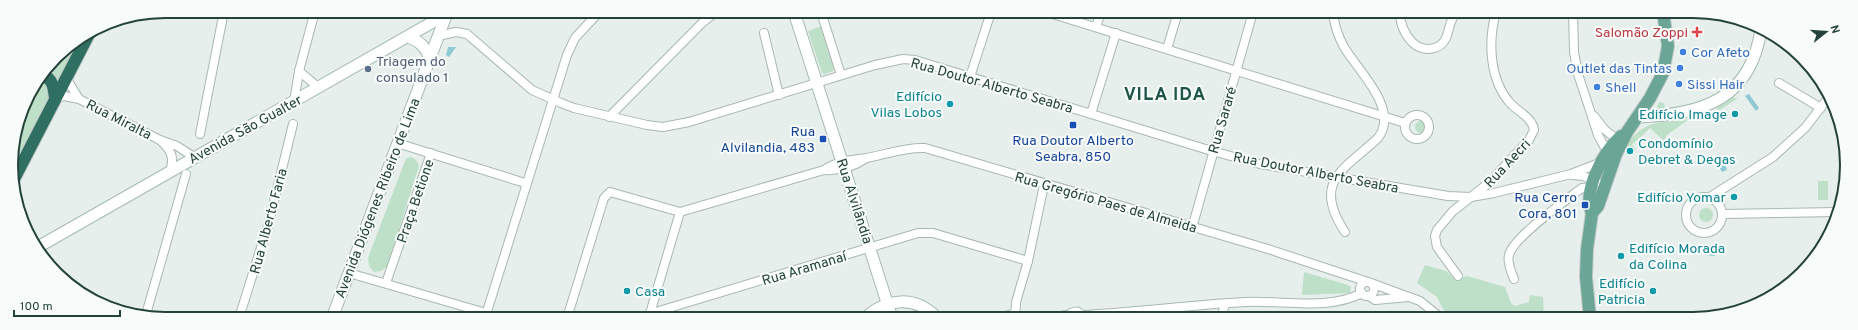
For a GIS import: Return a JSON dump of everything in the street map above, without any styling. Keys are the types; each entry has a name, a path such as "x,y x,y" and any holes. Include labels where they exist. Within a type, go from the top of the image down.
{"highway":[{"path":"18,171 85,42"},
{"path":"47,77 52,82 55,98"}],"main road":[{"path":"1589,312 1586,277 1587,249 1592,213 1589,204 1613,151 1657,85 1666,61 1668,46 1664,18"}],"street":[{"path":"200,134 223,18"},
{"path":"294,102 299,71 313,18"},
{"name":"Avenida São Gualter","path":"42,245 194,157 319,88 437,18"},
{"name":"Avenida Diógenes Ribeiro de Lima","path":"334,312 445,18"},
{"path":"487,312 525,183 567,55 575,38 594,18"},
{"path":"610,117 709,18"},
{"name":"Rua Alvilândia","path":"796,18 890,312"},
{"path":"823,18 841,75"},
{"path":"970,77 988,18"},
{"path":"1066,18 1167,48 1236,72 1405,123"},
{"path":"1096,27 1098,18"},
{"path":"1167,48 1176,18"},
{"name":"Rua Sararé","path":"1192,228 1212,151 1251,18"},
{"path":"1334,18 1339,36 1344,47 1375,92 1384,116 1384,126 1378,138 1341,169 1336,176 1331,194 1332,204 1339,224 1345,232"},
{"path":"1401,18 1402,25 1410,40 1420,48 1426,49 1435,48 1444,41 1452,18"},
{"name":"Rua Aecri","path":"1458,276 1440,252 1435,236 1436,230 1443,220 1490,182 1529,140 1534,130 1531,122 1516,109 1504,95 1497,80 1492,53 1495,18"},
{"path":"1573,18 1575,60 1581,86 1602,144 1613,151"},
{"name":"Rua Doutor Alberto Seabra","path":"438,36 451,32 467,34 532,90 552,100 574,108 648,125 673,126 841,75 903,58 915,60 1212,151 1260,164 1430,193 1471,197 1571,174 1613,151"},
{"path":"764,33 779,95"},
{"path":"1092,114 1116,33"},
{"path":"1637,117 1687,112 1707,106 1721,98 1734,87 1750,66 1758,48 1760,34"},
{"path":"408,36 420,42 430,58"},
{"path":"299,71 319,88"},
{"name":"Rua Miralta","path":"66,78 78,98"},
{"path":"1779,83 1821,108"},
{"name":"Rua Miralta","path":"55,98 64,96 78,98 160,140 177,146 194,157"},
{"path":"1710,197 1719,204 1723,214 1720,225 1710,232 1699,232 1689,225 1686,214 1690,203 1699,197 1710,197 1773,157 1805,128 1826,101"},
{"path":"1591,112 1604,129 1613,151"},
{"name":"Rua Alberto Faria","path":"241,312 269,222 293,124"},
{"name":"Rua Miralta","path":"160,140 168,147 172,155 172,165 170,171"},
{"name":"Praça Betione","path":"386,283 431,154 397,143"},
{"name":"Rua Gregório Paes de Almeida","path":"680,212 843,164 900,149 925,148 1044,185 1268,249 1344,275 1366,288 1409,297 1420,301 1432,312"},
{"path":"431,154 525,183"},
{"path":"147,311 186,174"},
{"path":"1571,174 1598,186"},
{"path":"1013,312 1028,261 1044,185"},
{"path":"1514,279 1508,259 1509,254 1516,242 1582,188 1598,186"},
{"path":"569,312 606,194 615,193 680,212 650,312"},
{"path":"1723,214 1832,212"},
{"name":"Rua Aramanaí","path":"662,312 926,232 1028,261"},
{"path":"349,273 386,283 474,312"},
{"path":"1127,312 1246,302 1325,302 1349,300 1366,288"},
{"name":"Rua Gregório Paes de Almeida","path":"1366,288 1375,300 1409,297"},
{"path":"871,312 887,303 906,301 924,307 930,312"},
{"path":"1223,312 1225,304"}],"green space":[{"path":"822,26 835,68 833,71 824,74 822,73 808,31"},
{"path":"77,47 57,87 47,77 54,68"},
{"path":"44,82 53,96 18,165 19,146 23,127 33,100"},
{"path":"1732,98 1738,98 1718,111 1717,108"},
{"path":"1659,102 1664,103 1665,108 1687,106 1656,110"},
{"path":"1689,119 1667,135 1664,141 1650,128 1632,145 1636,150 1632,154 1625,147 1639,131 1646,127 1660,122"},
{"path":"1419,121 1423,121 1427,127 1423,133 1419,133 1415,129 1415,125"},
{"path":"412,157 416,160 419,166 387,267 381,271 374,272 369,266 368,258 405,161 407,158"},
{"path":"1818,181 1828,181 1828,200 1818,200"},
{"path":"1703,208 1709,208 1713,212 1713,218 1709,222 1703,222 1699,218 1699,212"},
{"path":"1425,265 1446,271 1455,280 1467,276 1505,287 1511,303 1515,306 1529,302 1530,295 1543,297 1544,312 1446,312 1443,309 1437,297 1417,283"},
{"path":"1304,272 1348,285 1351,287 1350,293 1302,295"}],"water":[{"path":"448,47 456,47 449,57 446,55"},
{"path":"1749,94 1759,108 1756,111 1745,96"},
{"path":"1723,158 1727,170 1722,172 1715,160"},
{"path":"1710,245 1714,245 1715,256 1706,255"}],"place":[{"name":"Salomão Zoppi","path":"1697,32"},
{"name":"Cor Afeto","path":"1683,52"},
{"name":"Outlet das Tintas","path":"1680,68"},
{"name":"Triagem do consulado 1","path":"368,69"},
{"name":"Sissi Hair","path":"1679,84"},
{"name":"Shell","path":"1597,87"},
{"name":"Edifício Vilas Lobos","path":"950,104"},
{"name":"Edifício Image","path":"1735,114"},
{"name":"Rua Doutor Alberto Seabra, 850","path":"1073,125"},
{"name":"Rua Alvilandia, 483","path":"823,139"},
{"name":"Condomínio Debret & Degas","path":"1630,151"},
{"name":"Edifício Yomar","path":"1734,197"},
{"name":"Rua Cerro Cora, 801","path":"1585,205"},
{"name":"Edifício Morada da Colina","path":"1621,256"},
{"name":"Casa","path":"627,291"},
{"name":"Edifício Patricia","path":"1653,291"}],"district":[{"name":"VILA IDA","path":"1165,94"}]}
